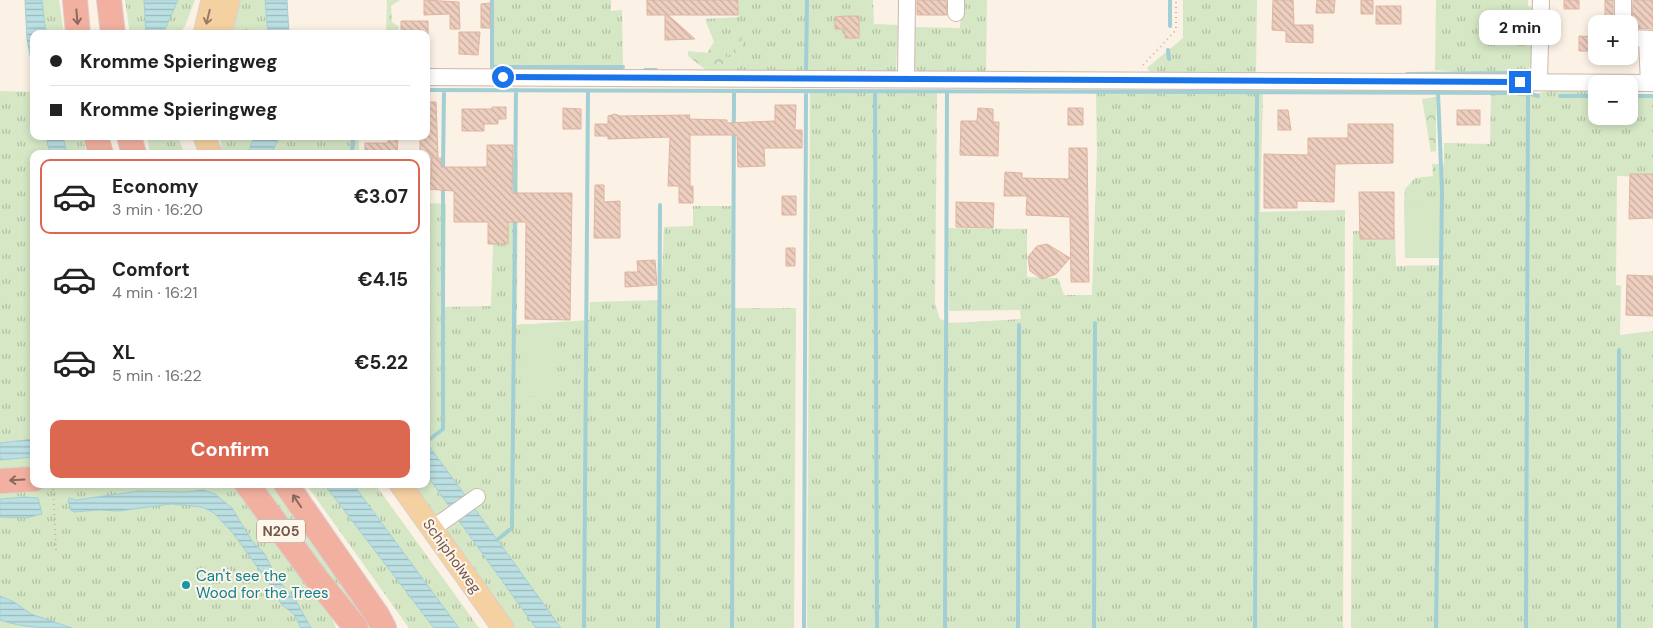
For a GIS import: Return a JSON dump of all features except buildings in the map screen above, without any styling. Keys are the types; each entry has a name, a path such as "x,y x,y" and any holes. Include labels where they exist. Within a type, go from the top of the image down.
{"highway":[{"path":"75,0 78,30"},
{"path":"109,0 113,30"},
{"path":"0,481 30,479"},
{"name":"N205","path":"251,488 316,578 356,628"},
{"name":"N205","path":"289,488 384,628"},
{"name":"N205","path":"330,546 398,628"},
{"name":"N205","path":"316,578 342,628"}],"main road":[{"path":"205,30 212,0"},
{"path":"222,30 229,0"},
{"name":"Schipholweg","path":"403,488 503,628"}],"street":[{"path":"906,79 907,0"},
{"path":"1540,82 1541,0"},
{"path":"1623,0 1623,15"},
{"path":"430,77 1651,83 1650,39"},
{"path":"432,529 467,504"}],"path":[{"path":"1143,64 1176,30 1176,0"},
{"path":"53,488 56,550"}],"green space":[{"path":"42,0 59,0 63,30 46,30"},
{"path":"125,0 144,0 146,30 129,30"},
{"path":"178,0 195,0 182,30 165,30"},
{"path":"237,0 265,0 268,30 233,30 228,28"},
{"path":"387,0 400,0 391,6 392,22 399,27 399,30 386,30"},
{"path":"492,0 611,0 611,11 622,10 623,67 492,67"},
{"path":"739,0 873,0 874,24 898,25 896,72 736,71 743,50 735,31 733,57 725,57 724,43 714,42 705,19 738,17"},
{"path":"961,0 987,0 986,72 913,72 913,27 960,28"},
{"path":"1183,0 1257,0 1256,74 1150,72 1147,68 1183,38"},
{"path":"1436,0 1528,0 1528,6 1537,8 1535,62 1520,77 1435,70"},
{"path":"741,29 743,50 736,71 706,70 688,56 688,51 707,53 714,42 724,43 726,57 733,57 735,31"},
{"path":"1560,88 1588,91 1588,125 1638,125 1638,95 1653,95 1653,177 1617,176 1616,285 1621,286 1620,335 1653,331 1653,628 1351,628 1353,231 1395,230 1396,266 1442,265 1440,204 1404,204 1405,189 1415,178 1433,176 1432,164 1444,164 1444,143 1490,144 1491,94 1532,95"},
{"path":"0,91 30,92 30,140 47,140 49,150 30,150 30,439 0,443"},
{"path":"810,93 937,93 935,304 940,319 951,323 1021,319 1020,310 949,311 948,228 1027,229 1027,277 1058,278 1064,295 1092,295 1097,152 1096,93 1263,94 1260,212 1345,210 1343,628 807,628"},
{"path":"1436,97 1436,151 1431,152 1422,99"},
{"path":"64,140 84,140 85,150 66,150"},
{"path":"148,140 179,140 183,150 149,150"},
{"path":"220,140 253,140 249,150 222,150"},
{"path":"278,140 359,140 359,150 273,150"},
{"path":"496,158 518,159 517,325 589,320 590,302 661,300 664,227 693,226 693,206 735,206 735,308 796,308 794,628 561,628 475,509 469,509 464,502 465,495 430,447 430,203 446,204 445,307 491,306"},
{"path":"1404,204 1440,204 1440,258 1405,258"},
{"path":"520,324 556,324 557,396 521,396"},
{"path":"30,457 30,474 0,476 0,460"},
{"path":"430,480 449,506 455,508 461,515 459,521 536,628 515,628 414,488 430,488"},
{"path":"30,485 30,488 238,488 266,531 270,530 329,611 336,628 0,628 0,487"},
{"path":"261,488 274,488 375,628 359,628"},
{"path":"309,488 327,488 434,628 409,628"},
{"path":"356,488 378,488 479,628 459,628"}],"water":[{"path":"25,0 42,0 46,30 30,30 30,55 27,39"},
{"path":"144,0 178,0 165,30 146,30"},
{"path":"265,0 287,0 289,30 268,30"},
{"path":"47,140 64,140 66,150 49,150"},
{"path":"253,140 278,140 273,150 249,150"},
{"path":"30,439 30,457 0,460 0,443"},
{"path":"430,447 465,495 464,502 469,508 475,509 561,628 536,628 459,521 460,515 455,508 449,506 430,480"},
{"path":"327,488 356,488 459,628 434,628"},
{"path":"203,490 215,494 232,508 252,541 264,553 278,580 295,599 311,628 301,628 294,614 282,605 269,583 232,532 214,513 202,507 171,504 119,511 74,512 71,510 68,501 69,498 76,500 139,491 185,492"},
{"path":"38,498 42,514 26,518 0,517 0,499"},
{"path":"0,596 14,602 31,614 72,628 26,626 0,620"}],"waterway":[{"path":"492,0 492,67 623,67"},
{"path":"807,0 806,72 809,72"},
{"path":"1170,0 1170,26"},
{"path":"1168,50 1169,59"},
{"path":"645,70 656,70"},
{"path":"1407,74 1517,73"},
{"path":"430,90 1528,93 1538,96"},
{"path":"443,170 444,90"},
{"path":"515,198 516,90"},
{"path":"584,628 588,91"},
{"path":"732,628 734,91"},
{"path":"875,91 877,628"},
{"path":"804,628 806,92"},
{"path":"945,628 947,92"},
{"path":"1255,628 1257,93"},
{"path":"1436,628 1442,191 1438,93"},
{"path":"1526,628 1528,93"},
{"path":"1560,96 1588,96"},
{"path":"1638,96 1653,96"},
{"path":"352,150 353,140"},
{"path":"430,439 443,429 443,187"},
{"path":"658,628 660,205"},
{"path":"497,540 512,528 515,217"},
{"path":"1094,628 1095,323"},
{"path":"1018,628 1019,325"},
{"path":"1619,350 1619,628"}],"place":[{"name":"Can't see the Wood for the Trees","path":"186,585"}],"route":[{"path":"503,77 1520,82"}]}
